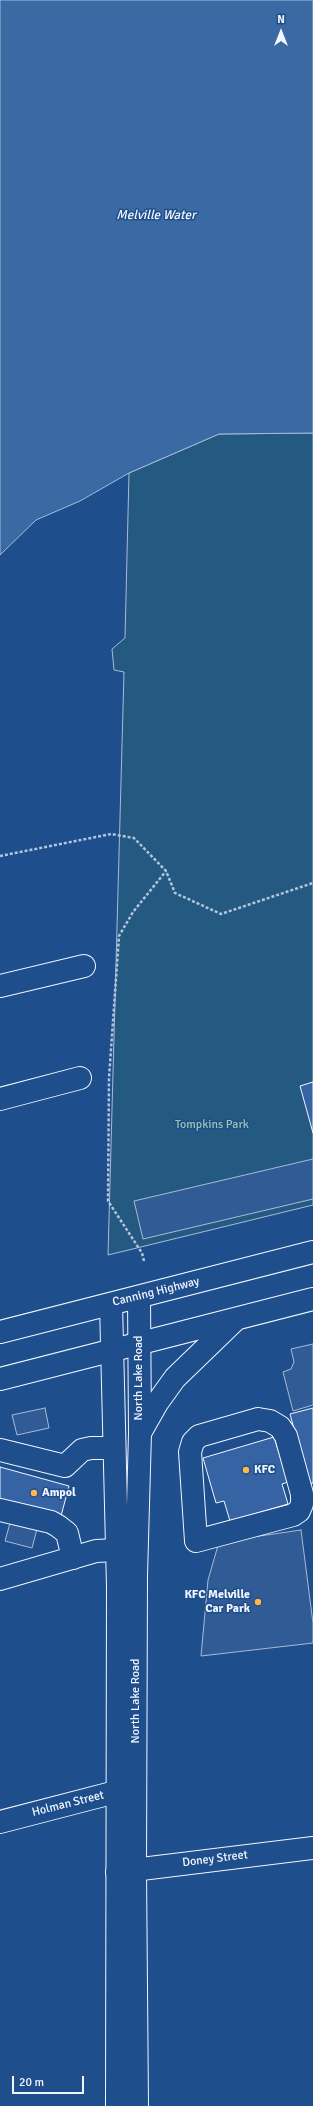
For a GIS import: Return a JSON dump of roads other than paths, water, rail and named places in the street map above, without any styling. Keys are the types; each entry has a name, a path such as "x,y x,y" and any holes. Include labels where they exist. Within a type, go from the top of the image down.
{"main road":[{"path":"0,986 84,966"},
{"path":"0,1099 80,1078"},
{"name":"Canning Highway","path":"0,1332 313,1252"},
{"name":"North Lake Road","path":"118,2106 126,1870 127,1789 140,1434 139,1297"},
{"path":"0,1379 313,1299"},
{"name":"North Lake Road","path":"111,1304 117,1550 118,1677 127,1789"},
{"path":"140,1434 157,1403 175,1378 238,1318"},
{"path":"258,1419 270,1421 280,1428 286,1436 302,1494 302,1504 299,1511 293,1515 196,1541 190,1452 193,1442 199,1436 258,1419"},
{"path":"0,1450 65,1466 82,1450 91,1448 114,1448"},
{"path":"0,1510 58,1526 67,1534 73,1558"},
{"path":"0,1579 96,1551 117,1550"},
{"name":"Holman Street","path":"0,1822 127,1789"},
{"name":"Doney Street","path":"126,1870 313,1848"},
{"name":"North Lake Road","path":"126,1870 137,2106"}],"water":[{"name":"Melville Water","path":"0,0 313,0 313,433 219,434 129,473 80,501 36,520 0,555"}],"place":[{"name":"KFC","path":"246,1470"},
{"name":"Ampol","path":"34,1493"},
{"name":"KFC Melville Car Park","path":"258,1602"}],"park label":[{"name":"Tompkins Park","path":"212,1125"}]}
